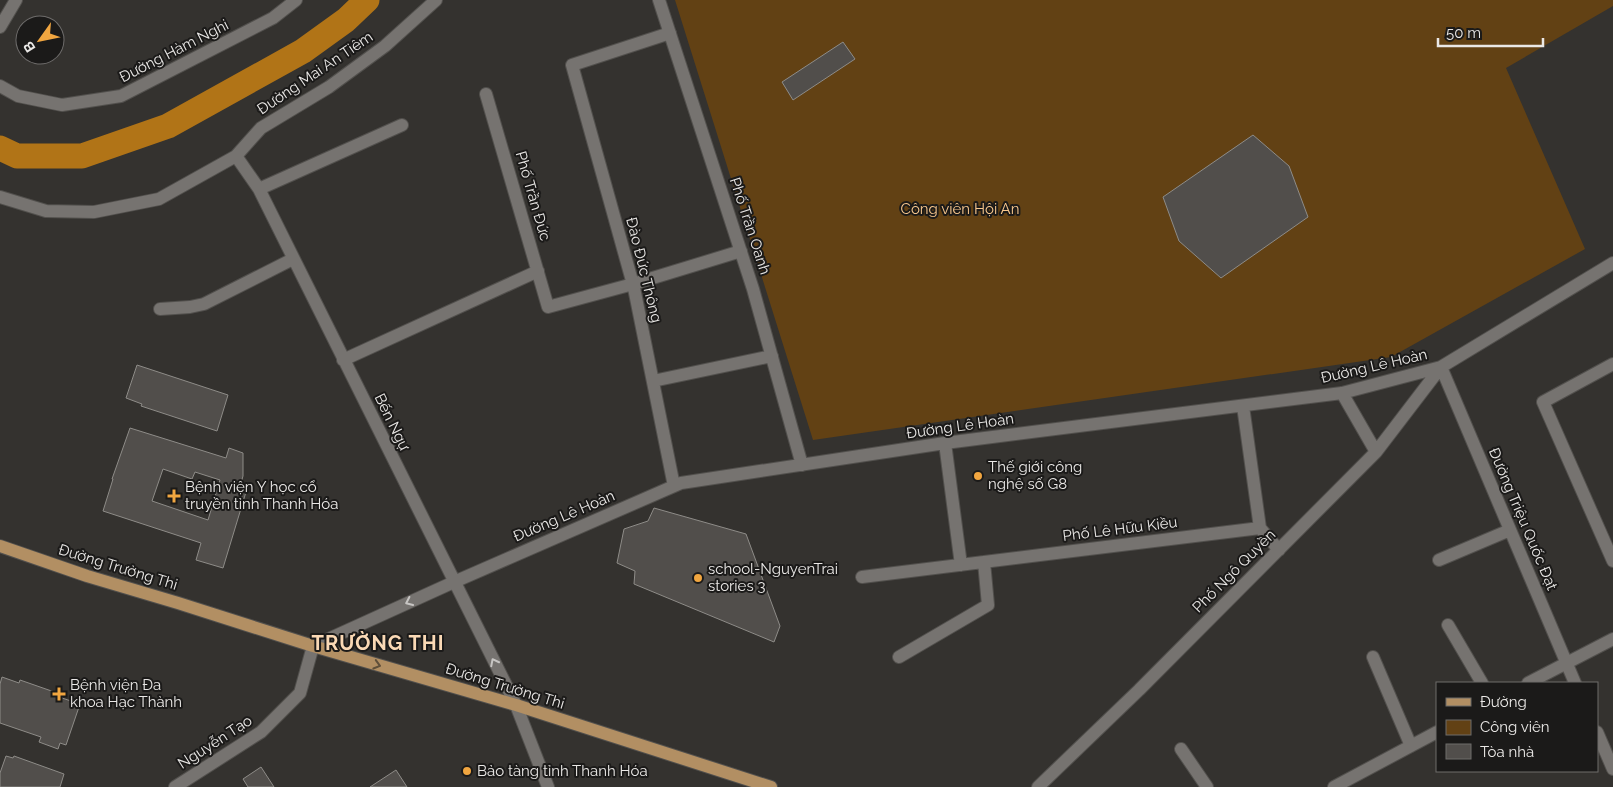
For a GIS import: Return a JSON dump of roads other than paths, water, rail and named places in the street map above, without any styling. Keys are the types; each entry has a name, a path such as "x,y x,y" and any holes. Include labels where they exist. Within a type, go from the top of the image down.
{"main road":[{"name":"Đường Trường Thi","path":"0,546 87,576 313,646 516,705 771,787"}],"street":[{"path":"0,27 16,0"},
{"name":"Đường Hàm Nghi","path":"0,86 18,96 62,104 121,96 273,18 296,0"},
{"name":"Đường Mai An Tiêm","path":"0,197 46,212 94,212 159,200 236,156 261,128 329,87 385,46 436,0"},
{"name":"Phố Trần Oanh","path":"659,0 741,251 802,465"},
{"name":"Đào Đức Thông","path":"670,33 572,65 633,284 674,486"},
{"name":"Phố Trần Đức","path":"486,94 548,307 633,284"},
{"path":"259,189 402,125"},
{"name":"Bến Ngự","path":"236,156 259,189 516,705 548,787"},
{"path":"633,284 741,251"},
{"path":"160,309 204,304 293,259"},
{"name":"Đường Lê Hoàn","path":"313,646 681,483 945,443 1342,393 1441,367 1613,263"},
{"path":"343,360 538,271"},
{"path":"653,380 772,356"},
{"name":"Phố Ngô Quyền","path":"1038,787 1139,690 1376,452 1441,367"},
{"name":"Đường Triệu Quốc Đạt","path":"1441,367 1575,682"},
{"path":"1611,370 1543,402 1613,561"},
{"path":"1342,393 1376,452"},
{"path":"1244,406 1260,528 1279,550"},
{"path":"945,443 961,565"},
{"name":"Phố Lê Hữu Kiều","path":"862,577 1260,528"},
{"path":"1440,560 1510,530"},
{"path":"899,657 988,605 984,562"},
{"path":"1448,625 1481,682"},
{"path":"1530,682 1613,639"},
{"name":"Nguyễn Tạo","path":"175,787 261,732 300,693 313,646"},
{"path":"1374,657 1411,746"},
{"path":"1334,787 1436,733"},
{"path":"1598,734 1613,769"},
{"path":"1181,749 1207,787"}],"waterway":[{"path":"0,148 17,156 82,156 168,126 303,51 346,20 367,0"}],"place":[{"name":"Thế giới công nghệ số G8","path":"978,476"},
{"name":"Bệnh viện Y học cổ truyền tỉnh Thanh Hóa","path":"174,496"},
{"name":"school-NguyenTrai stories 3","path":"698,578"},
{"name":"Bệnh viện Đa khoa Hạc Thành","path":"59,694"},
{"name":"Bảo tàng tỉnh Thanh Hóa","path":"467,771"}],"district":[{"name":"TRƯỜNG THI","path":"378,643"}],"park label":[{"name":"Công viên Hội An","path":"960,209"}]}
